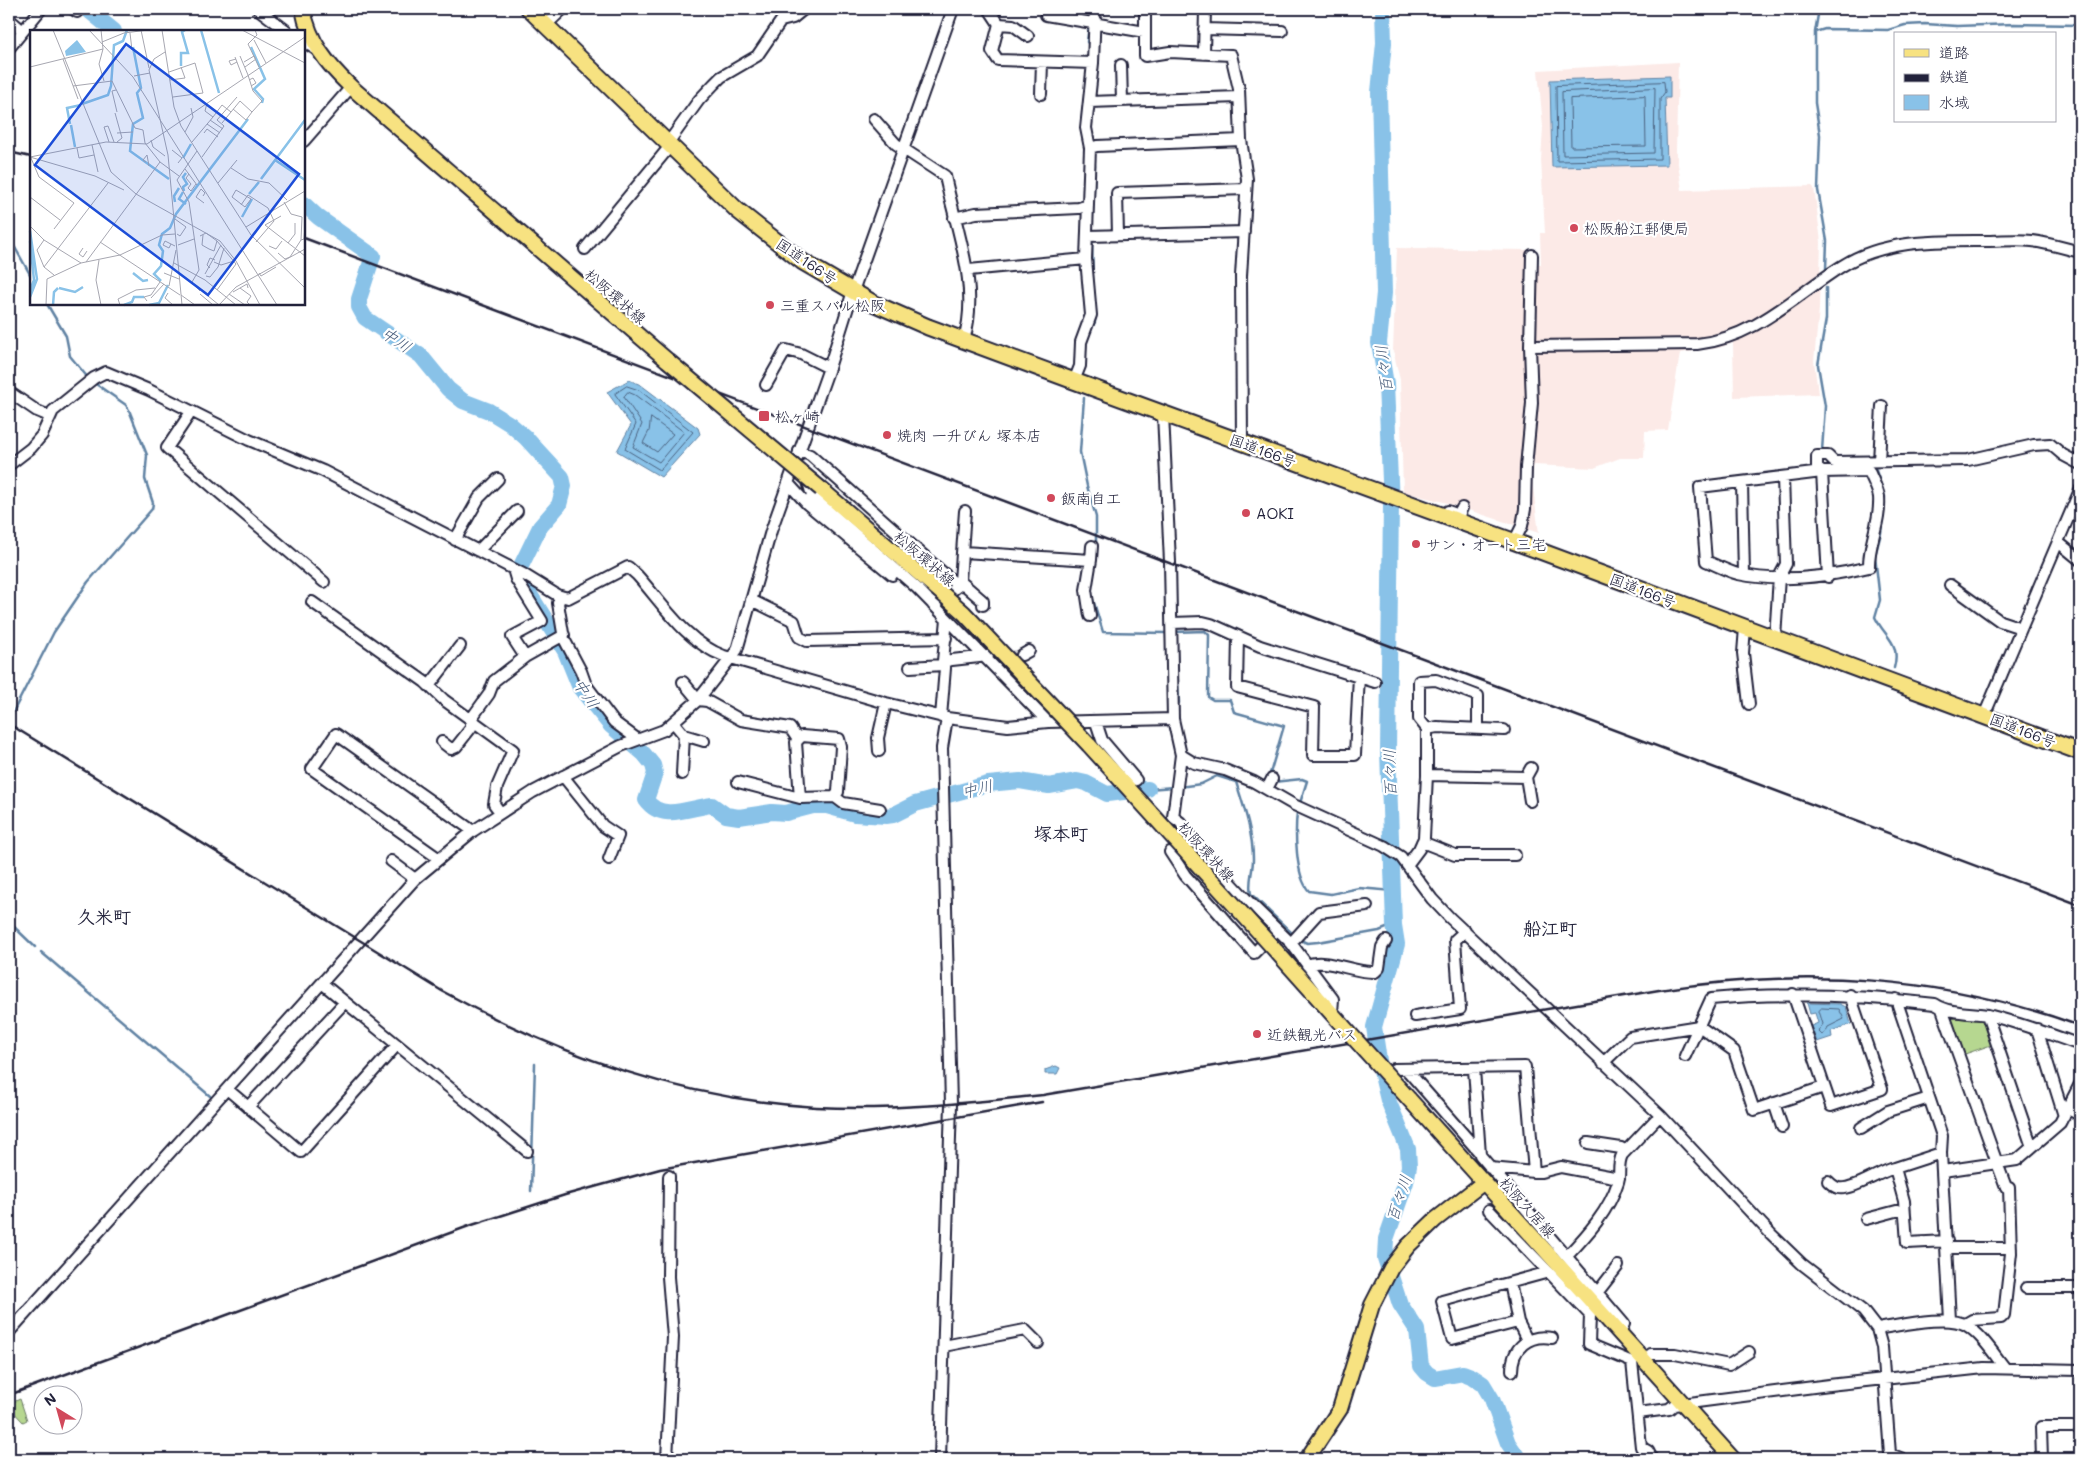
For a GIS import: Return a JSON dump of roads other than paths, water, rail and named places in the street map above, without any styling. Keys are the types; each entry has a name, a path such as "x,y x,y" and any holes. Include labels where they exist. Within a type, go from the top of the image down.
{"highway":[{"name":"国道166号","path":"529,9 737,210 803,262 900,316 2080,752"}],"main road":[{"name":"松阪環状線","path":"303,9 308,31 317,50 351,87 964,613 1078,733 1484,1182"},
{"name":"松阪久居線","path":"1307,1459 1340,1409 1360,1339 1379,1287 1391,1268 1408,1246 1436,1220 1484,1182 1733,1459"}],"street":[{"path":"10,47 40,9"},
{"path":"258,9 286,30"},
{"path":"546,25 564,9"},
{"path":"585,249 669,144 699,100 721,77 757,56 785,20 800,14 804,9"},
{"path":"9,1332 323,984 415,879 438,858 500,812 562,776 635,740 658,733 674,723 698,700 737,650 788,483 829,368 853,291 953,9"},
{"path":"989,9 999,24 992,51 998,60 1093,63"},
{"path":"1074,381 1080,366 1081,342 1092,315 1086,259 1091,236 1088,205 1090,148 1086,128 1093,63 1090,23 1095,9"},
{"path":"1145,9 1145,56 1170,52 1230,54 1234,62 1239,97 1246,189 1241,276 1242,442"},
{"path":"1204,54 1205,9"},
{"path":"1046,15 1145,32"},
{"path":"9,19 23,31"},
{"path":"999,24 1013,25 1028,36"},
{"path":"1204,29 1282,31"},
{"path":"305,43 317,50"},
{"path":"1041,94 1042,62"},
{"path":"1121,65 1122,101"},
{"path":"305,141 351,87"},
{"path":"1089,102 1239,97"},
{"path":"874,119 882,131 904,149 945,176 954,218 969,270 969,325 964,340"},
{"path":"1090,148 1097,146 1241,140"},
{"path":"1118,235 1117,193 1246,189"},
{"path":"954,218 976,213 1080,208 1088,205"},
{"path":"1091,236 1244,232"},
{"path":"1530,346 1691,344 1724,340 1758,324 1851,261 1883,248 1957,241 2018,241 2041,242 2080,252"},
{"path":"1514,542 1522,526 1526,509 1526,467 1532,403 1530,346 1532,255"},
{"path":"969,270 1086,259"},
{"path":"766,385 786,350 801,354 829,368"},
{"path":"9,465 31,448 42,435 49,416 91,381 106,372 323,471 517,571 561,596 568,598 628,567 638,574 691,637 710,651 731,658 944,718 1008,726 1048,722 1173,719"},
{"path":"9,392 49,416"},
{"path":"1878,460 1882,406"},
{"path":"191,412 167,448 324,582"},
{"path":"1163,414 1172,629 1173,719 1181,755 1173,817 1180,822 1204,854 1277,930 1295,939 1307,965 1333,999 1332,1013"},
{"path":"1828,577 1822,472 1817,468 1817,456 1828,456 1834,462 1968,460 2034,445 2050,444 2063,455 2080,464"},
{"path":"799,451 810,455 959,583 983,601 983,605"},
{"path":"1869,471 1879,496 1877,523 1868,553 1869,567 1828,577 1779,577 1744,574 1706,561 1700,488 1784,478 1822,472 1869,471"},
{"path":"807,478 812,496 934,605 947,619 943,663 945,668 942,748 951,1104 940,1459"},
{"path":"1775,638 1779,577 1786,564 1784,478"},
{"path":"455,540 479,498 498,479"},
{"path":"788,483 807,504 989,656 1048,722"},
{"path":"1742,483 1744,574"},
{"path":"1984,716 2080,490"},
{"path":"1415,507 1436,506 1459,515 1462,508"},
{"path":"478,551 517,511"},
{"path":"934,605 959,583 965,511"},
{"path":"2058,542 2080,560"},
{"path":"1090,616 1086,590 1092,546"},
{"path":"963,552 1091,560"},
{"path":"517,571 516,579 542,621 512,637 525,657"},
{"path":"1950,585 2000,621 2022,628"},
{"path":"561,596 558,603 564,634 586,685 614,722 635,740"},
{"path":"751,600 794,621 799,637 807,641 946,638"},
{"path":"312,602 429,686 444,700 512,750 497,787 494,804 500,812"},
{"path":"1172,629 1204,622 1260,646 1375,682"},
{"path":"1745,628 1743,653 1749,704"},
{"path":"442,742 451,749 456,747 471,728 471,719 489,694 494,681 525,657 564,634"},
{"path":"1238,636 1237,687 1314,707 1314,755 1355,755 1359,676"},
{"path":"429,686 460,646"},
{"path":"910,667 989,656"},
{"path":"1407,865 1424,838 1427,729 1418,719 1419,681 1436,680 1478,696 1478,729"},
{"path":"683,682 698,700 707,701 741,720 790,728 798,740"},
{"path":"879,752 878,738 886,703"},
{"path":"1096,722 1102,740 1136,780"},
{"path":"674,723 684,735 704,741"},
{"path":"1427,729 1437,727 1504,730"},
{"path":"438,858 312,768 336,734 473,831"},
{"path":"682,774 684,735"},
{"path":"800,798 796,742 802,736 839,739 838,792 835,797"},
{"path":"1181,755 1187,760 1270,783 1294,806 1384,846 1398,855 1432,899 1660,1115 1771,1234 1809,1269 1863,1312 1877,1329 1882,1347 1890,1454 1903,1459"},
{"path":"1427,775 1528,773 1530,801"},
{"path":"562,776 603,826 618,836 609,859"},
{"path":"738,782 800,798 835,797 843,803 880,808"},
{"path":"1422,842 1455,855 1515,855"},
{"path":"1170,852 1185,875 1254,953 1277,930"},
{"path":"391,861 415,879"},
{"path":"1295,939 1319,912 1367,906"},
{"path":"1415,1016 1460,1009 1455,940 1465,931"},
{"path":"1307,965 1316,961 1358,972 1375,972 1379,968 1382,946 1386,942"},
{"path":"323,984 527,1151"},
{"path":"1793,994 1830,1106 1882,1088 1850,995"},
{"path":"1685,1056 1711,999 1793,994 1850,995 1936,1004 1942,1009 2006,1187 2009,1188 2010,1248 2004,1315 2001,1318 1972,1320 1965,1324"},
{"path":"1896,999 1942,1136 1941,1153 1950,1320"},
{"path":"248,1107 345,1002"},
{"path":"1942,1009 1987,1015 2037,1029 2080,1045"},
{"path":"1987,1015 2032,1148"},
{"path":"1603,1063 1630,1037 1699,1026 1734,1051 1754,1110 1824,1087"},
{"path":"2037,1029 2066,1113"},
{"path":"227,1089 301,1152 397,1045"},
{"path":"1394,1069 1525,1067 1534,1172"},
{"path":"1406,1069 1480,1153 1490,1168 1624,1324 1620,1333"},
{"path":"1474,1069 1480,1153"},
{"path":"1943,1171 2017,1160 2060,1123 2080,1084"},
{"path":"1862,1128 1888,1111 1929,1098"},
{"path":"1774,1103 1782,1127"},
{"path":"2066,1113 2080,1115"},
{"path":"1567,1256 1596,1223 1619,1178 1618,1162 1660,1115"},
{"path":"1588,1143 1622,1148 1626,1151"},
{"path":"1828,1181 1838,1188 1845,1187 1871,1179 1881,1171 1941,1153"},
{"path":"1490,1168 1541,1172 1561,1167 1619,1178"},
{"path":"1895,1168 1904,1201 1907,1242 2010,1248"},
{"path":"667,1459 673,1337 668,1277 669,1176"},
{"path":"1866,1219 1904,1209"},
{"path":"1489,1210 1590,1314 1589,1344 1632,1362 1641,1447 1648,1451 1652,1459"},
{"path":"1597,1293 1618,1266"},
{"path":"1518,1322 1452,1339 1442,1301 1549,1272"},
{"path":"1510,1283 1518,1322 1527,1340"},
{"path":"2026,1288 2080,1288"},
{"path":"1877,1329 1950,1320 1965,1324 1986,1343 2005,1368"},
{"path":"944,1346 1025,1330 1038,1343"},
{"path":"1512,1371 1518,1348 1527,1340 1552,1338"},
{"path":"1651,1354 1674,1354 1729,1366 1749,1352"},
{"path":"1638,1413 1884,1378 1984,1368 2080,1370"},
{"path":"2042,1459 2042,1427 2072,1427"}],"water":[{"path":"1670,76 1670,98 1665,98 1667,165 1552,167 1550,80"},
{"path":"629,380 641,385 698,428 700,434 661,477 617,451 631,425 607,392"},
{"path":"1807,1003 1840,1004 1846,1007 1851,1024 1831,1031 1832,1037 1817,1042 1811,1026 1818,1023 1815,1013 1810,1014"},
{"path":"1056,1066 1060,1068 1057,1074 1045,1074 1045,1070"}],"waterway":[{"name":"中川","path":"87,9 113,30"},
{"path":"772,9 782,18"},
{"path":"1089,19 1090,9"},
{"name":"百々川","path":"1383,9 1384,43 1379,92 1384,293 1379,343 1386,384 1391,505 1388,751 1394,925 1397,944 1374,1027 1380,1067 1388,1100 1408,1149 1409,1166 1406,1182 1386,1239 1385,1258 1400,1304 1417,1330 1421,1366 1435,1378 1463,1373 1483,1384 1492,1399 1508,1443 1519,1459"},
{"path":"1819,9 1815,32 1815,103 1820,135 1818,190 1827,241 1826,269"},
{"path":"1815,32 1825,29 1888,30 1905,25 1925,24 1957,26 2014,24 2080,25"},
{"path":"1089,25 1087,42 1090,45"},
{"path":"1092,233 1095,165"},
{"name":"中川","path":"305,205 318,217 373,256 359,299 359,307 365,318 421,356 448,389 463,401 489,411 510,424 526,438 562,477 564,486 559,505 540,527 521,566 519,577 565,651 580,688 611,726 644,754 653,765 655,773 646,800 653,807 660,811 677,812 712,805 726,815 739,817 772,812 786,813 813,806 827,806 855,814 886,816 893,815 915,804 988,784 1020,781 1049,786 1077,781 1086,783 1107,794 1148,789"},
{"path":"9,237 30,274"},
{"path":"1092,238 1093,283"},
{"path":"1822,451 1825,406 1818,365 1826,319 1826,288"},
{"path":"48,305 66,336 70,356 89,379"},
{"path":"1088,336 1095,322 1095,316"},
{"path":"9,720 54,632 88,582 152,509 153,503 145,479 147,455 129,410 126,405 93,382"},
{"path":"1084,398 1080,452 1096,517 1096,544"},
{"path":"1872,465 1874,465 1885,497 1881,533 1875,556 1880,600 1875,617 1894,646 1896,659 1894,668"},
{"path":"1093,577 1091,593 1103,632 1166,633 1167,662"},
{"path":"1174,632 1205,631 1209,635 1208,697 1213,700 1230,700 1234,712 1284,726 1269,777"},
{"path":"1177,662 1179,703"},
{"path":"1179,787 1201,784 1217,776 1236,782 1248,820 1251,840 1253,859 1250,885 1251,894 1294,935"},
{"path":"1140,779 1148,789 1174,787"},
{"path":"1273,782 1302,779 1307,781 1300,803"},
{"path":"1297,812 1297,853 1301,875 1309,891 1331,894 1359,888 1393,891"},
{"path":"9,922 35,947"},
{"path":"1298,939 1307,943 1318,942 1379,931 1394,925"},
{"path":"41,952 210,1096"},
{"path":"531,1191 535,1064"},
{"path":"140,1178 173,1142"},
{"path":"41,1304 90,1249"}],"tunnel":[{"path":"994,656 1022,655"},
{"path":"1489,1210 1511,1190"}],"railway":[{"path":"9,152 30,157"},
{"path":"305,238 2080,905"},
{"path":"9,724 442,991 486,1014 576,1054 669,1084 717,1095 766,1102 844,1108 901,1107 1043,1095 1659,990 1767,979 1820,978 1924,986 2028,1009 2080,1026"},
{"path":"9,1395 469,1226 565,1195 660,1169 1042,1102"}],"place":[{"name":"松阪船江郵便局","path":"1574,228"},
{"name":"三重スバル松阪","path":"770,305"},
{"name":"松ヶ崎","path":"764,416"},
{"name":"焼肉 一升びん 塚本店","path":"887,435"},
{"name":"飯南自工","path":"1051,498"},
{"name":"AOKI","path":"1246,513"},
{"name":"サン・オート三宅","path":"1416,544"},
{"name":"近鉄観光バス","path":"1257,1034"}],"district":[{"name":"塚本町","path":"1061,833"},
{"name":"久米町","path":"104,916"},
{"name":"船江町","path":"1550,928"}]}
